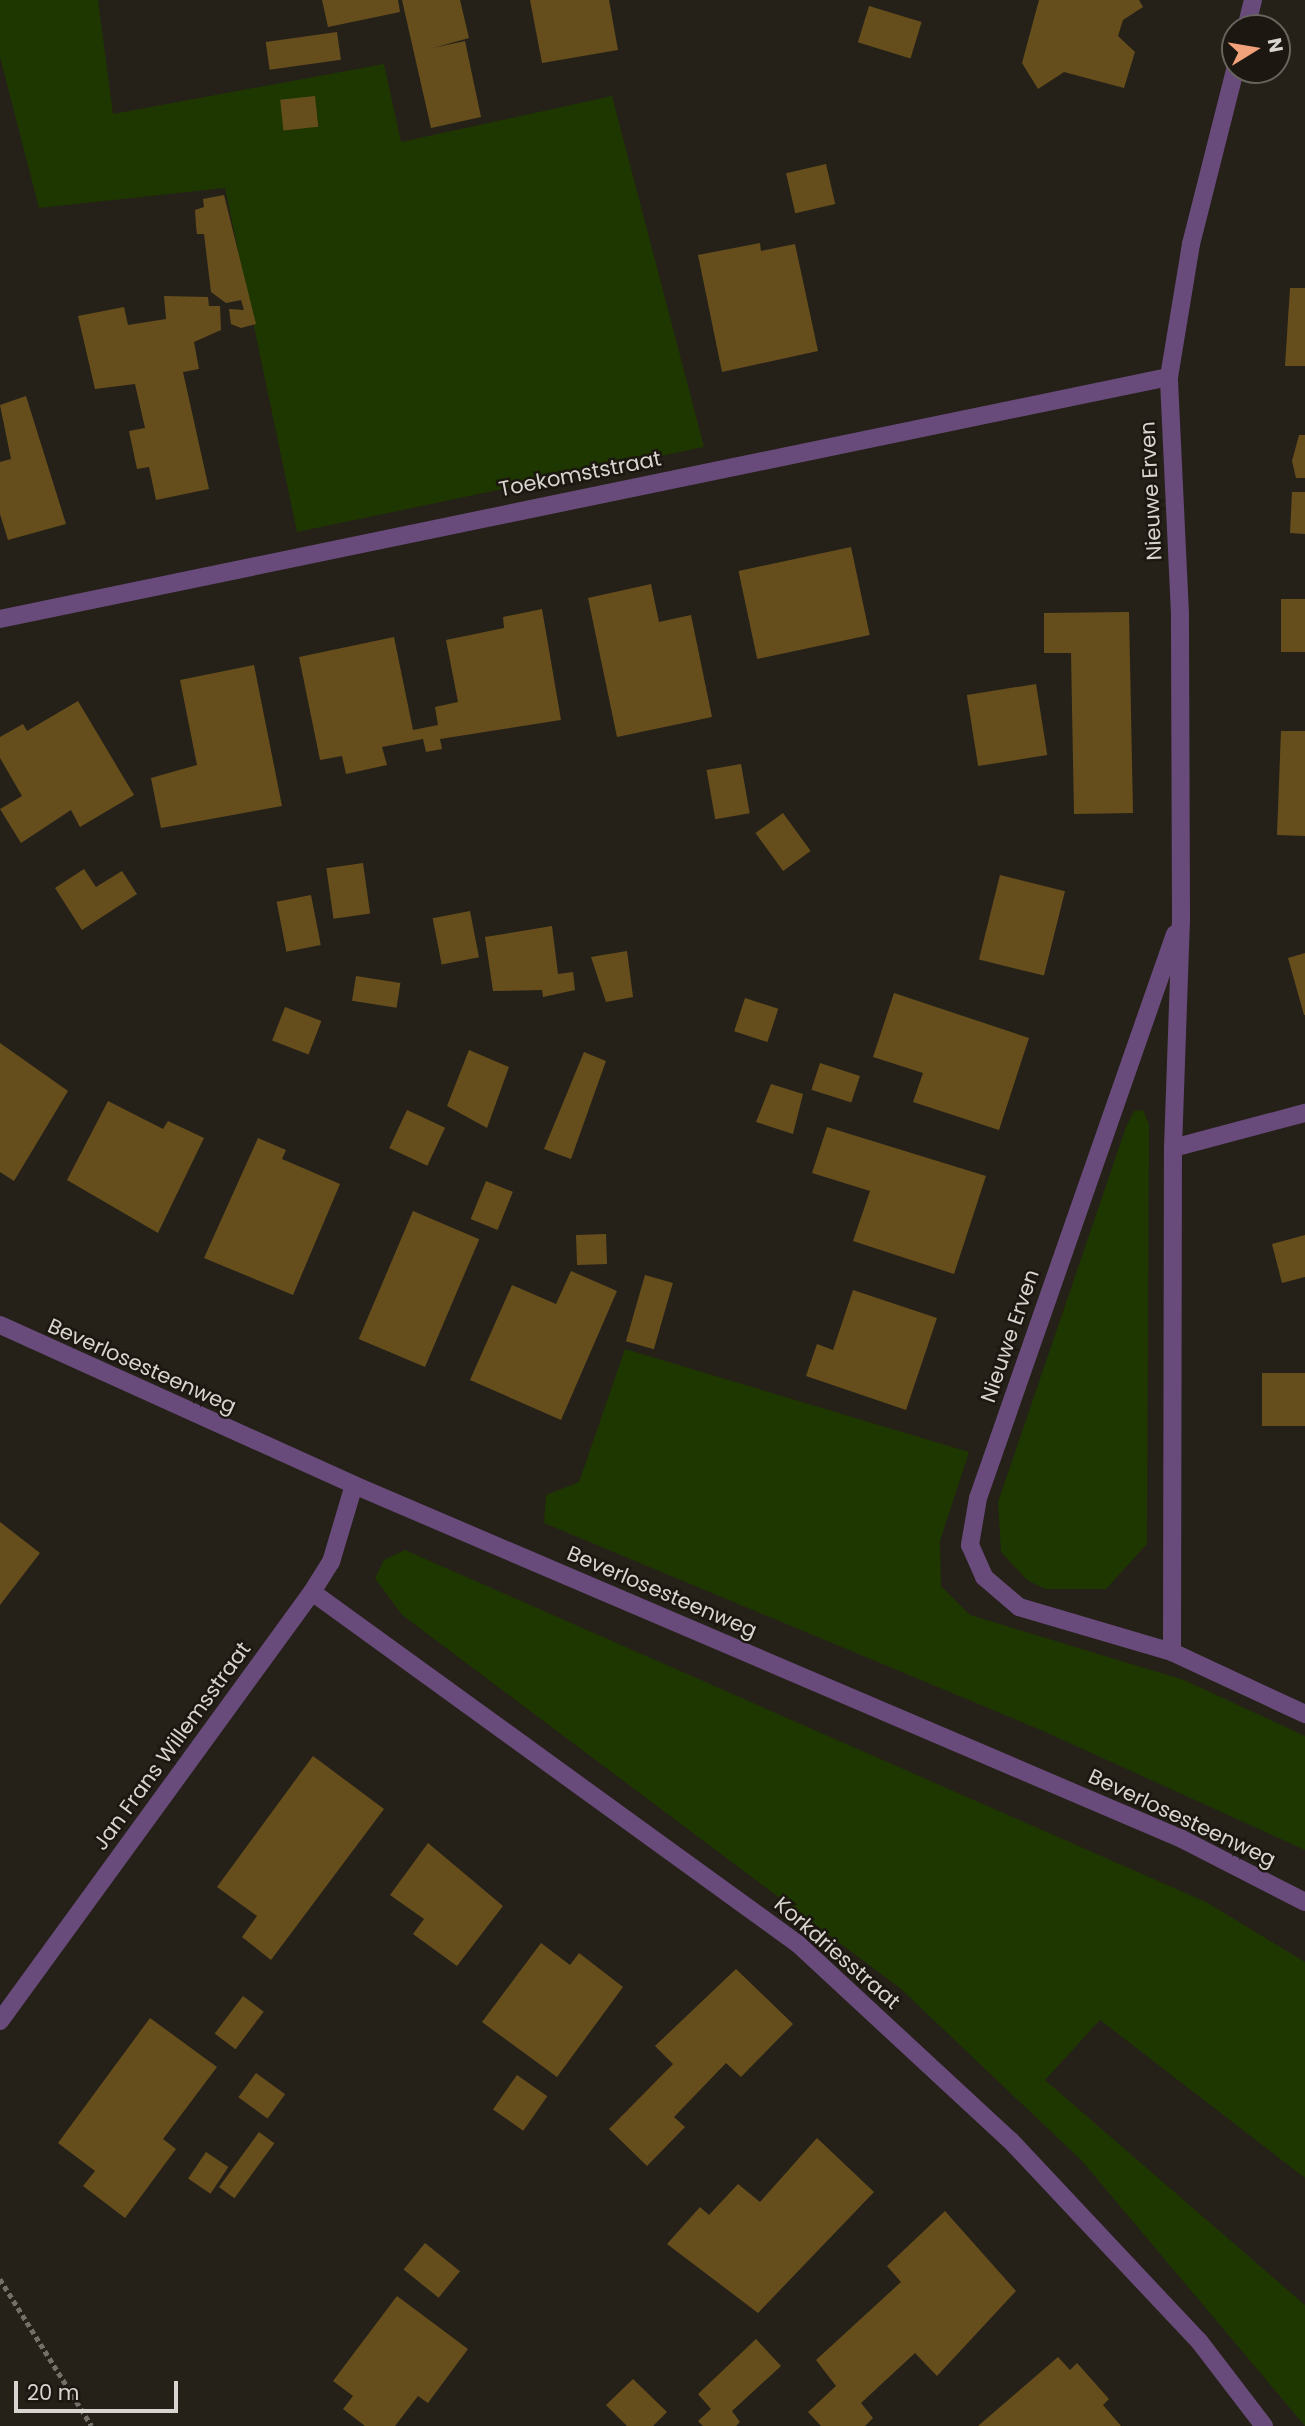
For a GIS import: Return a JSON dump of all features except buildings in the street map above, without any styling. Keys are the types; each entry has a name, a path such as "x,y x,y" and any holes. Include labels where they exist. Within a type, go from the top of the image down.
{"street":[{"name":"Nieuwe Erven","path":"1172,1652 1173,1148 1181,918 1180,614 1169,377 1191,244 1231,84"},
{"name":"Toekomststraat","path":"0,619 1169,377"},
{"name":"Nieuwe Erven","path":"1181,918 978,1498 970,1545 984,1577 1019,1606 1172,1652 1305,1714"},
{"path":"1173,1148 1305,1113"},
{"name":"Beverlosesteenweg","path":"0,1325 354,1485 1182,1839 1305,1902"},
{"name":"Jan Frans Willemsstraat","path":"0,2021 312,1592 331,1562 354,1485"},
{"name":"Korkdriesstraat","path":"312,1592 798,1944 1010,2140 1199,2341 1264,2426"}],"path":[{"path":"0,2279 92,2426"}],"green space":[{"path":"0,0 98,0 113,114 384,64 401,142 612,96 704,447 297,532 225,188 39,208 0,57"},
{"path":"1143,1110 1149,1124 1147,1544 1106,1589 1045,1589 1027,1580 1001,1552 998,1502 1126,1127 1134,1111"},
{"path":"625,1349 969,1452 940,1541 941,1586 970,1615 1184,1680 1305,1736 1305,1850 1043,1731 544,1523 546,1495 579,1482"},
{"path":"405,1550 1206,1902 1305,1962 1305,2178 1100,2020 1045,2080 1305,2305 1305,2426 1082,2161 901,1989 402,1615 375,1578 384,1560"}]}
